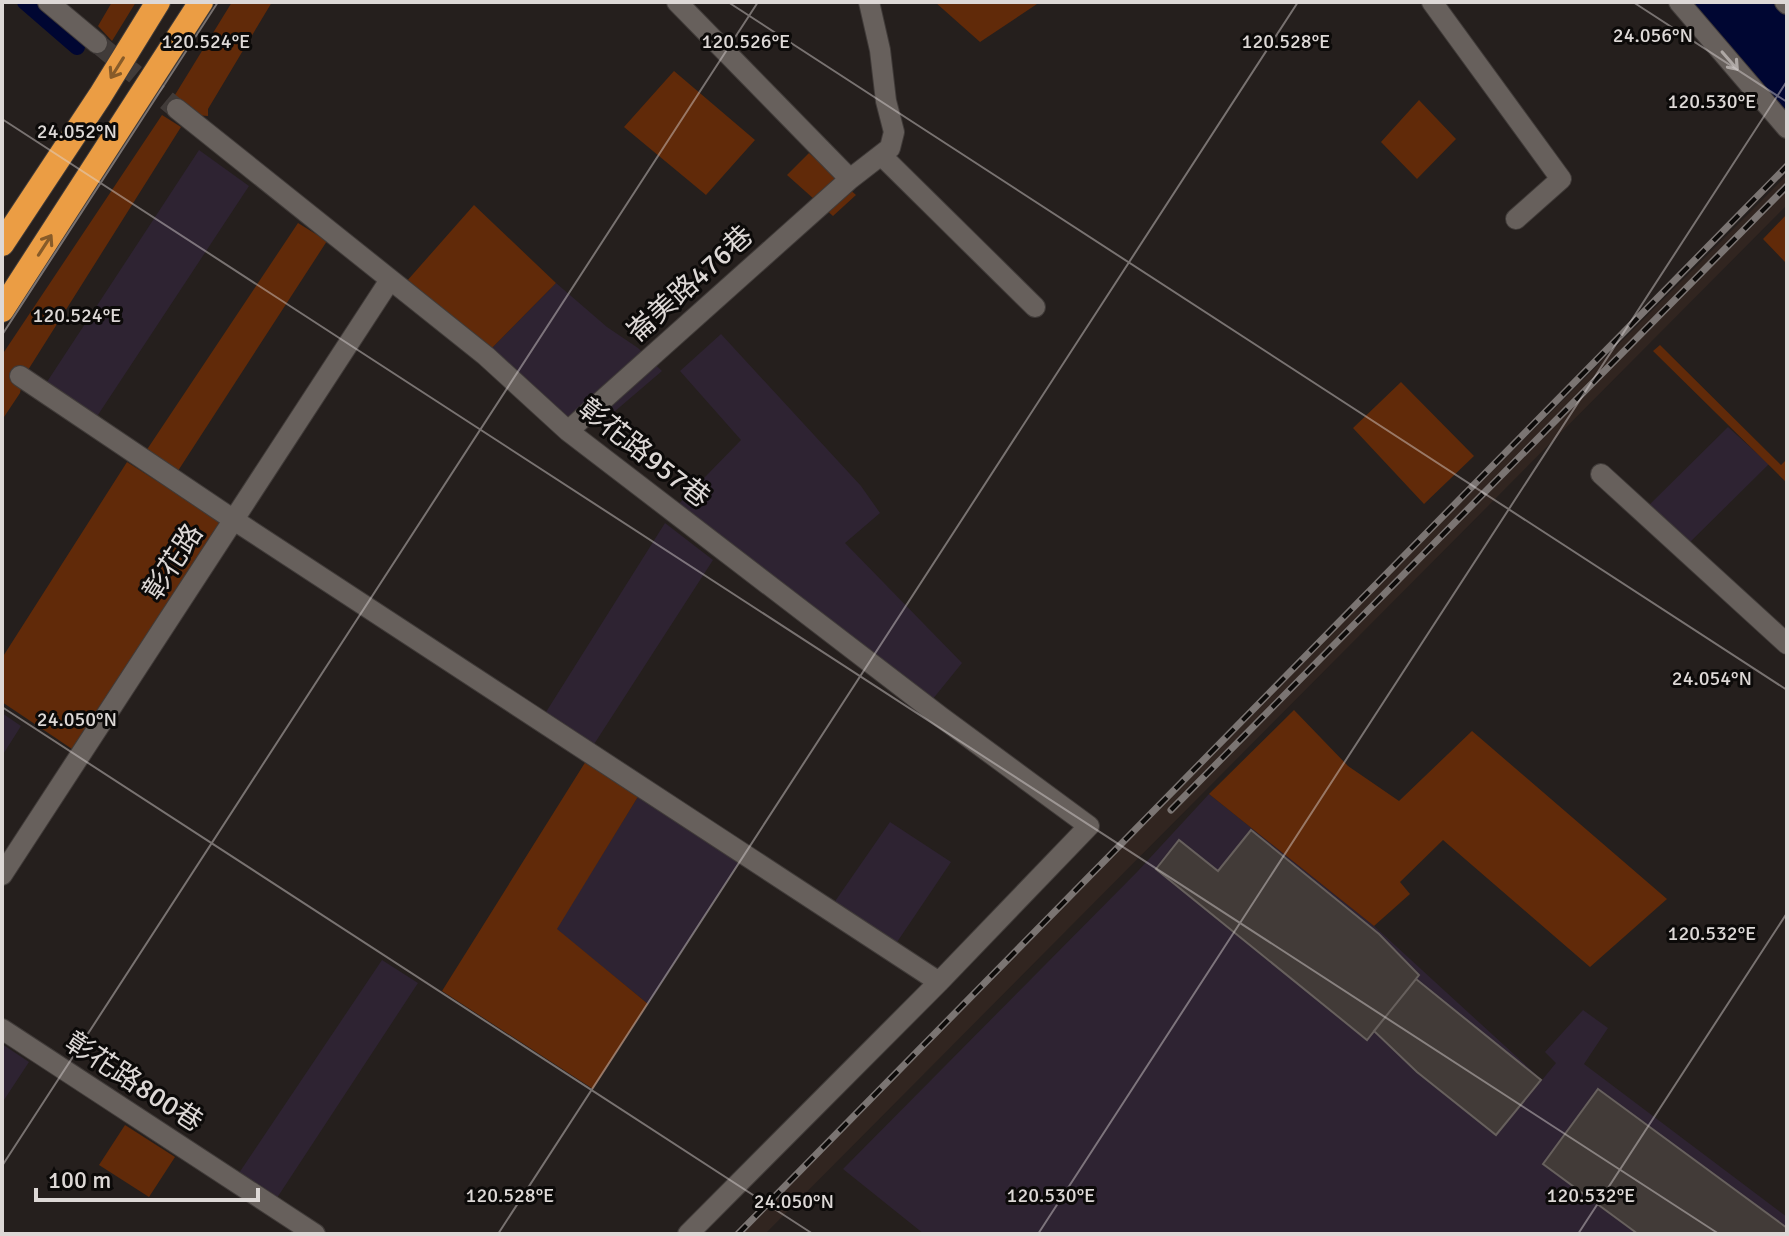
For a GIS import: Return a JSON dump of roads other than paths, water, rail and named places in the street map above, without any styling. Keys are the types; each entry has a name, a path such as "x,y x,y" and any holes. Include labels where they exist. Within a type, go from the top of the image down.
{"highway":[{"path":"2,244 158,2"},
{"path":"2,310 201,2"}],"street":[{"path":"48,2 97,43"},
{"path":"677,2 850,179"},
{"path":"869,2 894,132 890,148 882,156 1035,307"},
{"path":"1432,2 1561,179 1516,219"},
{"path":"1679,2 1787,128"},
{"name":"彰花路957巷","path":"177,109 486,356 568,431 941,717 1089,826 939,982"},
{"name":"崙美路476巷","path":"568,431 850,179 882,156"},
{"name":"彰花路","path":"2,875 390,280"},
{"path":"20,376 234,520 939,982 688,1234"},
{"path":"1601,474 1787,644"},
{"name":"彰花路800巷","path":"2,1029 315,1234"}],"water":[{"path":"1690,2 1775,2 1787,17 1787,113"}],"waterway":[{"path":"25,2 77,47"}],"tunnel":[{"path":"97,43 177,109"}],"railway":[{"path":"738,1234 1787,166"},
{"path":"1171,810 1787,186"}]}
